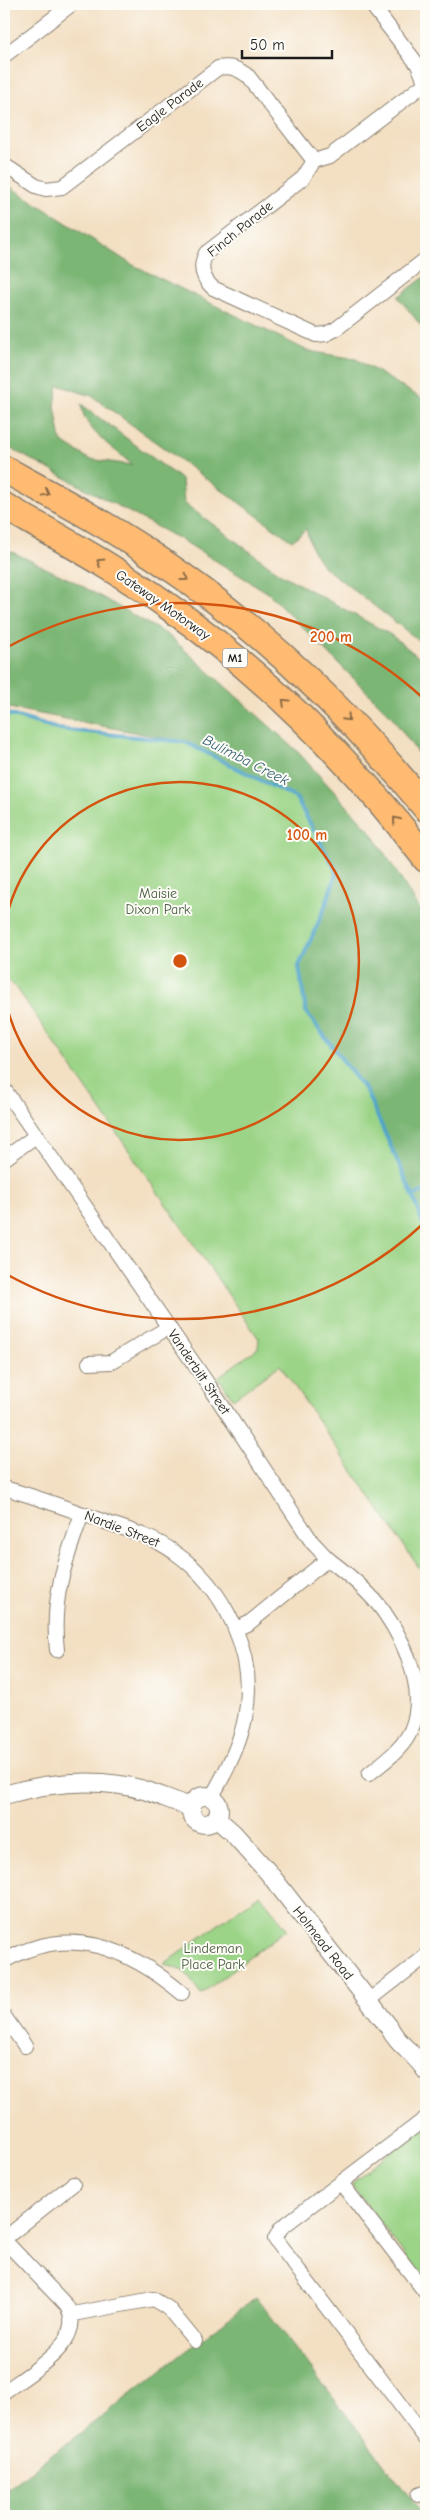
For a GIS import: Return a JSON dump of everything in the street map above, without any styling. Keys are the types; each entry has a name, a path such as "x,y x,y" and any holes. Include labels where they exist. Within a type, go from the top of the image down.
{"highway":[{"name":"M1","path":"4,469 115,531 153,556 259,635 334,704 375,747 426,808"},
{"name":"Gateway Motorway","path":"4,506 85,552 165,603 255,675 331,746 375,794 426,858"}],"street":[{"path":"4,56 72,4"},
{"path":"371,4 418,65 426,84"},
{"name":"Eagle Parade","path":"4,166 36,186 46,189 62,187 218,68 228,66 238,69 248,76 314,161"},
{"name":"Finch Parade","path":"426,84 330,156 314,161 303,178 206,253 202,268 207,282 213,288 316,335 326,334 336,329 426,259"},
{"name":"Vanderbilt Street","path":"4,1089 168,1327 312,1542 328,1559 348,1574 383,1611 411,1667 417,1692 418,1712 408,1736 396,1752 370,1774"},
{"path":"4,1159 37,1135"},
{"path":"89,1364 111,1362 168,1327"},
{"name":"Nardie Street","path":"4,1488 152,1539 174,1552 199,1573 220,1600 236,1629 246,1671 246,1717 234,1752 211,1798"},
{"path":"57,1650 55,1611 59,1584 65,1560 82,1514"},
{"path":"236,1629 249,1623 328,1559"},
{"path":"4,1795 25,1789 64,1783 105,1783 142,1790 191,1807"},
{"path":"199,1797 211,1798 217,1805 216,1818 209,1823 200,1823 192,1816 191,1807 199,1797"},
{"name":"Holmead Road","path":"216,1818 233,1833 268,1872 389,2027 395,2040 420,2062 426,2071"},
{"path":"4,1961 32,1947 44,1944 64,1942 104,1946 142,1964 182,1993"},
{"path":"368,2002 426,1956"},
{"path":"4,2016 25,2046"},
{"path":"426,2118 281,2228 276,2239 426,2439"},
{"path":"341,2183 426,2292"},
{"path":"4,2392 67,2340 73,2326 73,2314 4,2240 73,2184"},
{"path":"73,2314 153,2299 168,2308 194,2341"}],"green space":[{"path":"4,183 131,264 308,351 356,359 426,401 426,646 324,567 312,549 306,529 292,541 92,396 58,385 55,406 61,441 89,459 132,465 94,431 83,414 81,404 182,480 184,503 279,573 391,635 426,663 426,765 392,717 267,592 185,542 4,445"},
{"path":"426,276 426,332 398,297"},
{"path":"4,548 75,582 168,635 295,749 372,833 426,919 426,1233 413,1196 366,1091 306,1012 299,966 323,912 337,872 295,798 185,742 4,707"},
{"name":"Maisie Dixon Park","path":"4,713 58,729 185,742 296,798 337,872 323,912 306,1012 366,1091 413,1196 426,1233 426,1578 280,1365 233,1399 218,1377 258,1348 259,1339 18,990 4,976"},
{"name":"Lindeman Place Park","path":"260,1894 287,1929 201,1994 184,1971 164,1964"},
{"path":"426,2124 426,2283 352,2185 355,2180"},
{"path":"256,2297 424,2516 4,2516 4,2492"}],"waterway":[{"name":"Bulimba Creek","path":"4,713 58,729 185,742 296,798 337,872 323,912 299,966 306,1012 366,1091 413,1196 426,1233"},
{"path":"413,1196 426,1190"}]}
